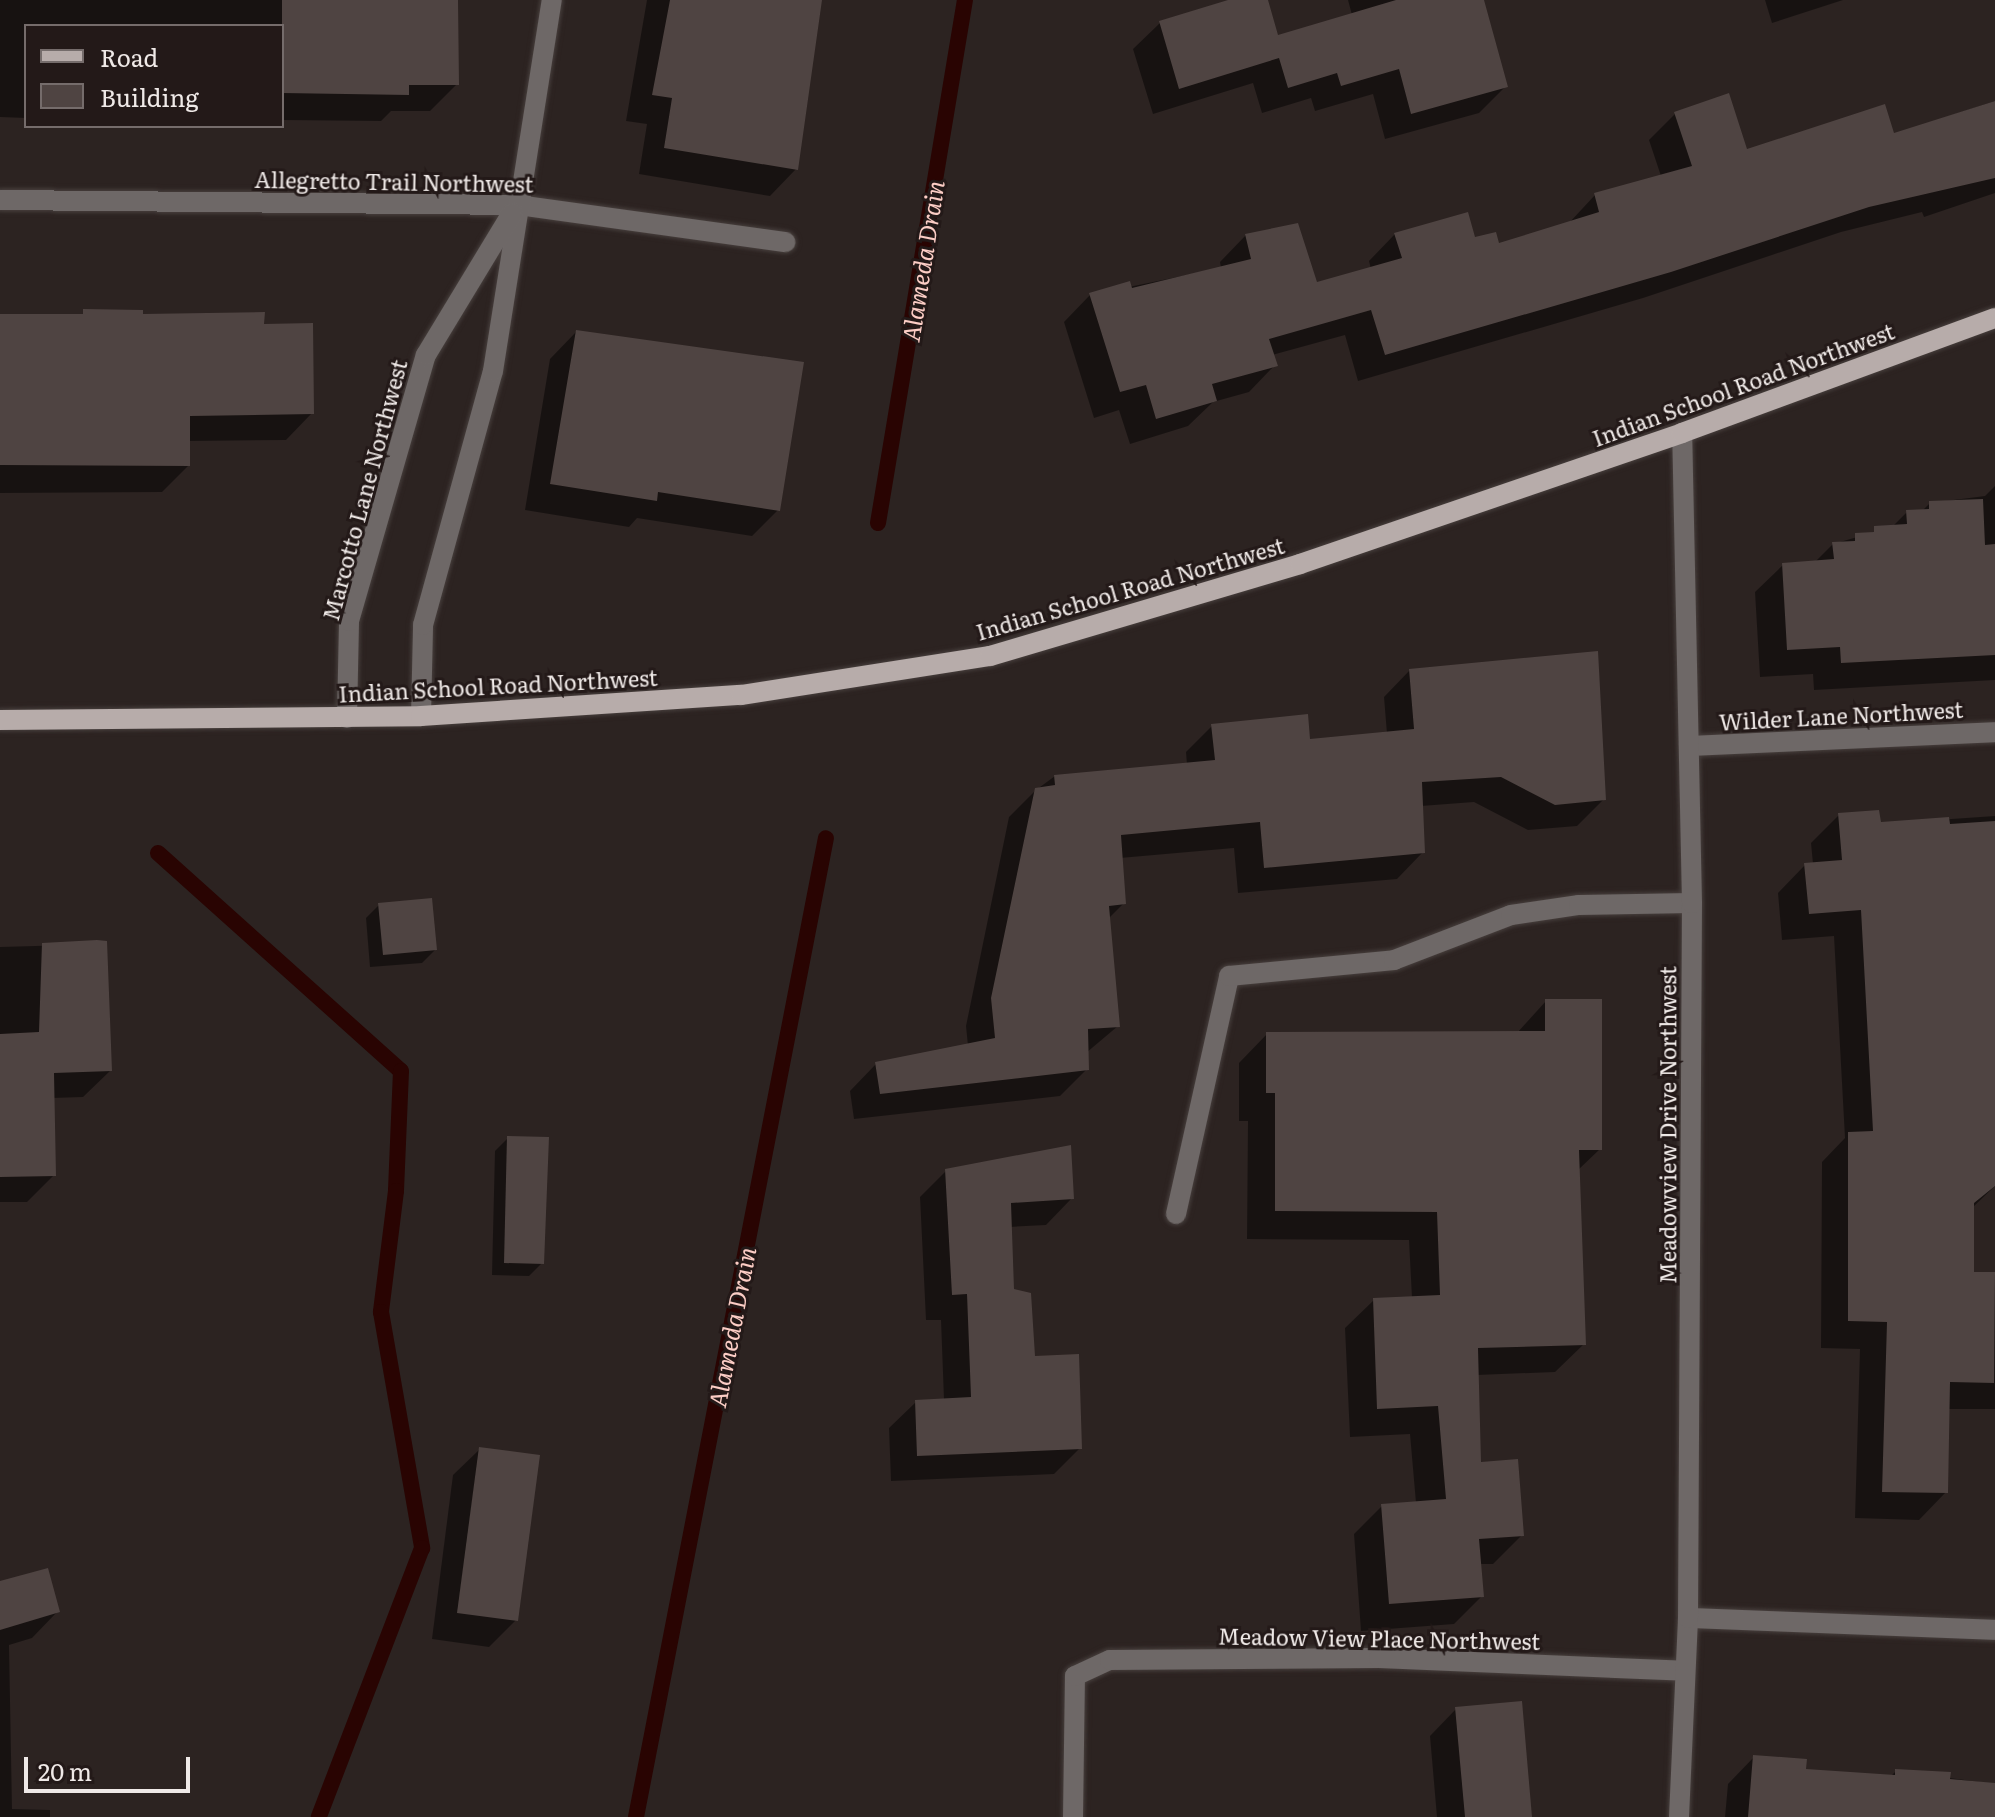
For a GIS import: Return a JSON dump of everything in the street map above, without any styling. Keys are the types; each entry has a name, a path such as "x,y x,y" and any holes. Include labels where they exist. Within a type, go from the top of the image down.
{"main road":[{"name":"Indian School Road Northwest","path":"0,720 421,716 741,695 990,656 1300,564 1682,433 1995,318"}],"street":[{"name":"Marcotto Lane Northwest","path":"421,716 423,625 493,371 552,0"},
{"name":"Allegretto Trail Northwest","path":"0,200 518,205 785,242"},
{"name":"Marcotto Lane Northwest","path":"347,718 349,621 426,355 518,205"},
{"name":"Meadowview Drive Northwest","path":"1679,1817 1688,1618 1692,903 1682,433"},
{"name":"Wilder Lane Northwest","path":"1689,746 1995,732"},
{"path":"1176,1214 1229,976 1394,960 1511,915 1593,904 1692,903"},
{"path":"1688,1618 1995,1630"},
{"name":"Meadow View Place Northwest","path":"1073,1817 1075,1676 1110,1660 1316,1658 1685,1671"}],"building":[{"path":"282,0 458,0 459,85 409,85 409,95 284,93"},
{"path":"670,0 822,0 798,170 664,148 672,98 652,95"},
{"path":"1228,0 1268,0 1278,35 1396,0 1484,0 1508,87 1411,114 1399,69 1341,86 1337,73 1288,88 1279,58 1179,89 1159,21"},
{"path":"1729,93 1747,149 1885,104 1894,133 1995,101 1995,178 1869,207 1671,272 1385,355 1371,310 1269,339 1278,366 1212,384 1217,401 1156,419 1146,385 1120,392 1089,293 1130,281 1132,288 1251,259 1245,234 1298,223 1317,282 1402,258 1394,233 1468,212 1475,237 1496,232 1499,243 1599,212 1594,193 1692,166 1674,112"},
{"path":"83,309 143,310 143,314 265,312 264,324 313,323 314,414 190,416 190,466 0,465 0,314 83,314"},
{"path":"576,330 804,362 780,511 658,492 657,501 550,484"},
{"path":"1983,499 1985,545 1995,544 1995,655 1841,663 1840,647 1787,650 1782,563 1834,559 1832,542 1855,541 1855,533 1874,532 1874,526 1907,524 1906,510 1929,509 1929,501"},
{"path":"1598,651 1606,800 1555,805 1501,777 1422,782 1425,853 1264,868 1260,822 1121,835 1126,904 1109,906 1120,1027 1088,1029 1089,1070 880,1094 875,1062 995,1038 991,998 1035,788 1055,785 1054,775 1215,760 1211,724 1308,714 1310,739 1414,729 1409,669"},
{"path":"1879,810 1881,822 1949,817 1950,824 1995,821 1995,1186 1974,1203 1974,1272 1995,1272 1994,1383 1950,1382 1948,1493 1882,1492 1887,1322 1848,1321 1848,1132 1873,1131 1861,910 1809,914 1804,863 1842,860 1838,813"},
{"path":"432,898 437,950 383,955 378,903"},
{"path":"107,941 112,1071 54,1073 56,1176 0,1177 0,1034 39,1032 42,943"},
{"path":"1545,999 1602,999 1602,1150 1579,1150 1586,1345 1478,1348 1481,1462 1518,1459 1524,1536 1479,1539 1484,1597 1389,1604 1381,1504 1446,1499 1438,1406 1377,1409 1373,1298 1440,1295 1437,1212 1275,1211 1275,1093 1266,1093 1266,1032 1545,1031"},
{"path":"507,1136 549,1137 544,1264 504,1263"},
{"path":"1071,1145 1074,1199 1011,1203 1014,1289 1031,1293 1035,1356 1079,1354 1082,1449 917,1456 915,1400 971,1397 967,1294 952,1295 945,1169"},
{"path":"479,1447 540,1455 518,1621 457,1613"},
{"path":"48,1568 60,1612 0,1630 0,1581"},
{"path":"1522,1701 1532,1817 1465,1817 1455,1707"},
{"path":"1753,1755 1807,1759 1806,1769 1895,1775 1895,1769 1951,1772 1950,1779 1995,1783 1995,1817 1748,1817"}],"waterway":[{"name":"Alameda Drain","path":"878,523 965,0"},
{"name":"Alameda Drain","path":"636,1817 826,838"},
{"path":"158,853 401,1071 396,1191 381,1312 422,1548 319,1817"}]}
